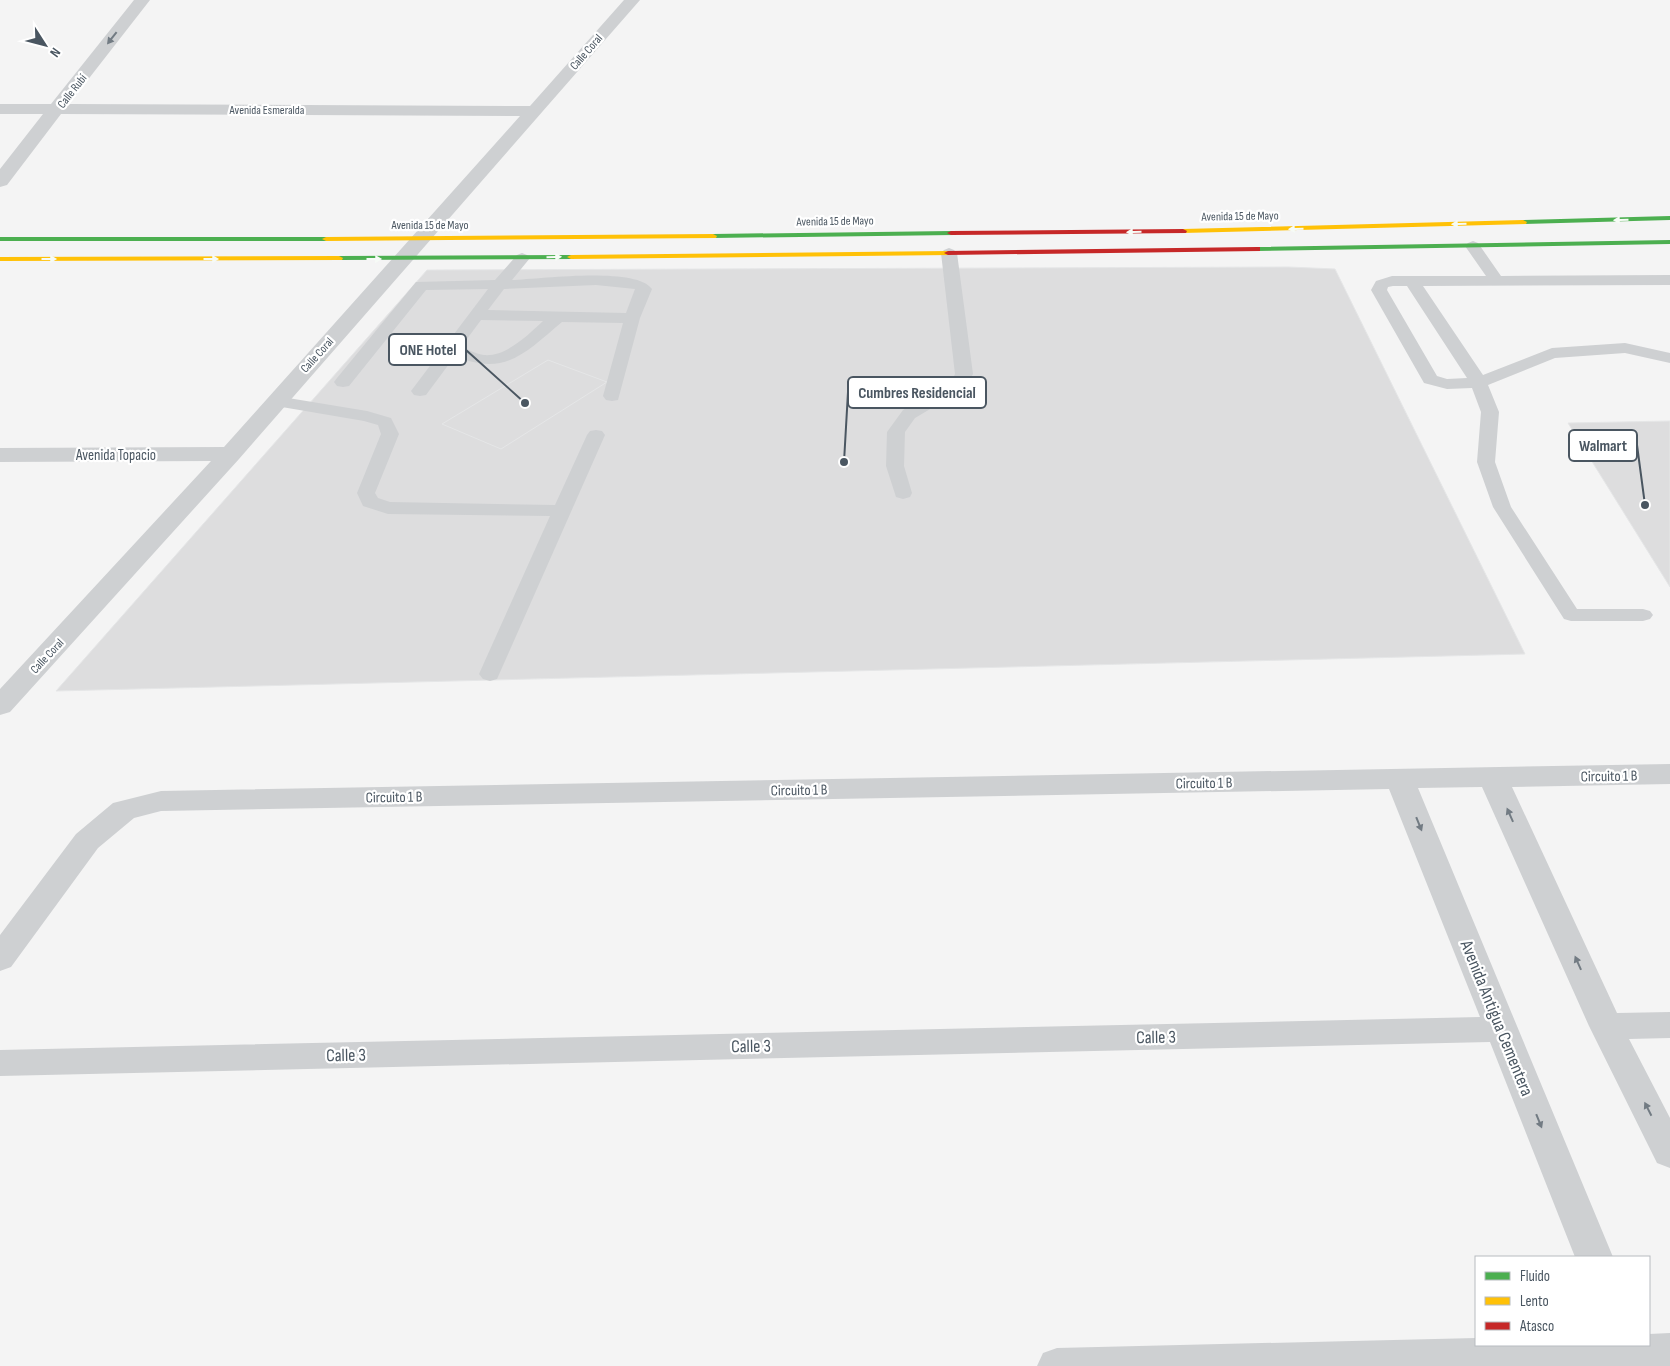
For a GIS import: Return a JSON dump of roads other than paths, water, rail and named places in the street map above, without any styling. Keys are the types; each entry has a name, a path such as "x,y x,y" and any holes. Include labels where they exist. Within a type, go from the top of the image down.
{"main road":[{"name":"Avenida 15 de Mayo","path":"0,239 422,239 1260,230 1670,218"},
{"path":"1260,230 1272,249"},
{"path":"0,259 522,258 1670,242"}],"street":[{"name":"Calle Rubí","path":"0,181 142,0"},
{"name":"Calle Coral","path":"0,706 231,454 632,0"},
{"name":"Avenida Esmeralda","path":"0,109 535,111"},
{"name":"Avenida Topacio","path":"0,455 231,454"},
{"name":"Circuito 1 B","path":"0,959 87,841 124,810 161,802 1670,774"},
{"path":"1493,778 1606,1026 1670,1153"},
{"name":"Avenida Antigua Cementera","path":"1400,779 1594,1256"},
{"path":"1606,1026 1670,1025"},
{"name":"Calle 3","path":"0,1063 1502,1029"},
{"path":"1057,1366 1661,1352"}],"lane":[{"path":"1473,246 1497,281"},
{"path":"904,493 895,466 896,432 909,414 958,385 964,374 950,253"},
{"path":"584,280 590,257"},
{"path":"420,391 499,285 522,258"},
{"path":"342,382 422,285 499,285 584,280 631,282 640,285 644,289 632,318 612,396"},
{"path":"1670,280 1392,281 1382,284 1379,290 1430,379 1435,382 1444,384 1478,383 1552,353 1624,348 1670,358"},
{"path":"1412,281 1478,383 1490,412 1486,462 1502,507 1571,615 1643,615"},
{"path":"478,315 632,318"},
{"path":"452,349 488,361 503,357 558,317"},
{"path":"276,401 367,416 385,422 390,434 366,493 370,502 388,508 563,511"},
{"path":"490,674 596,435"}],"place":[{"name":"ONE Hotel","path":"525,403"},
{"name":"Cumbres Residencial","path":"844,462"},
{"name":"Walmart","path":"1645,505"}]}
